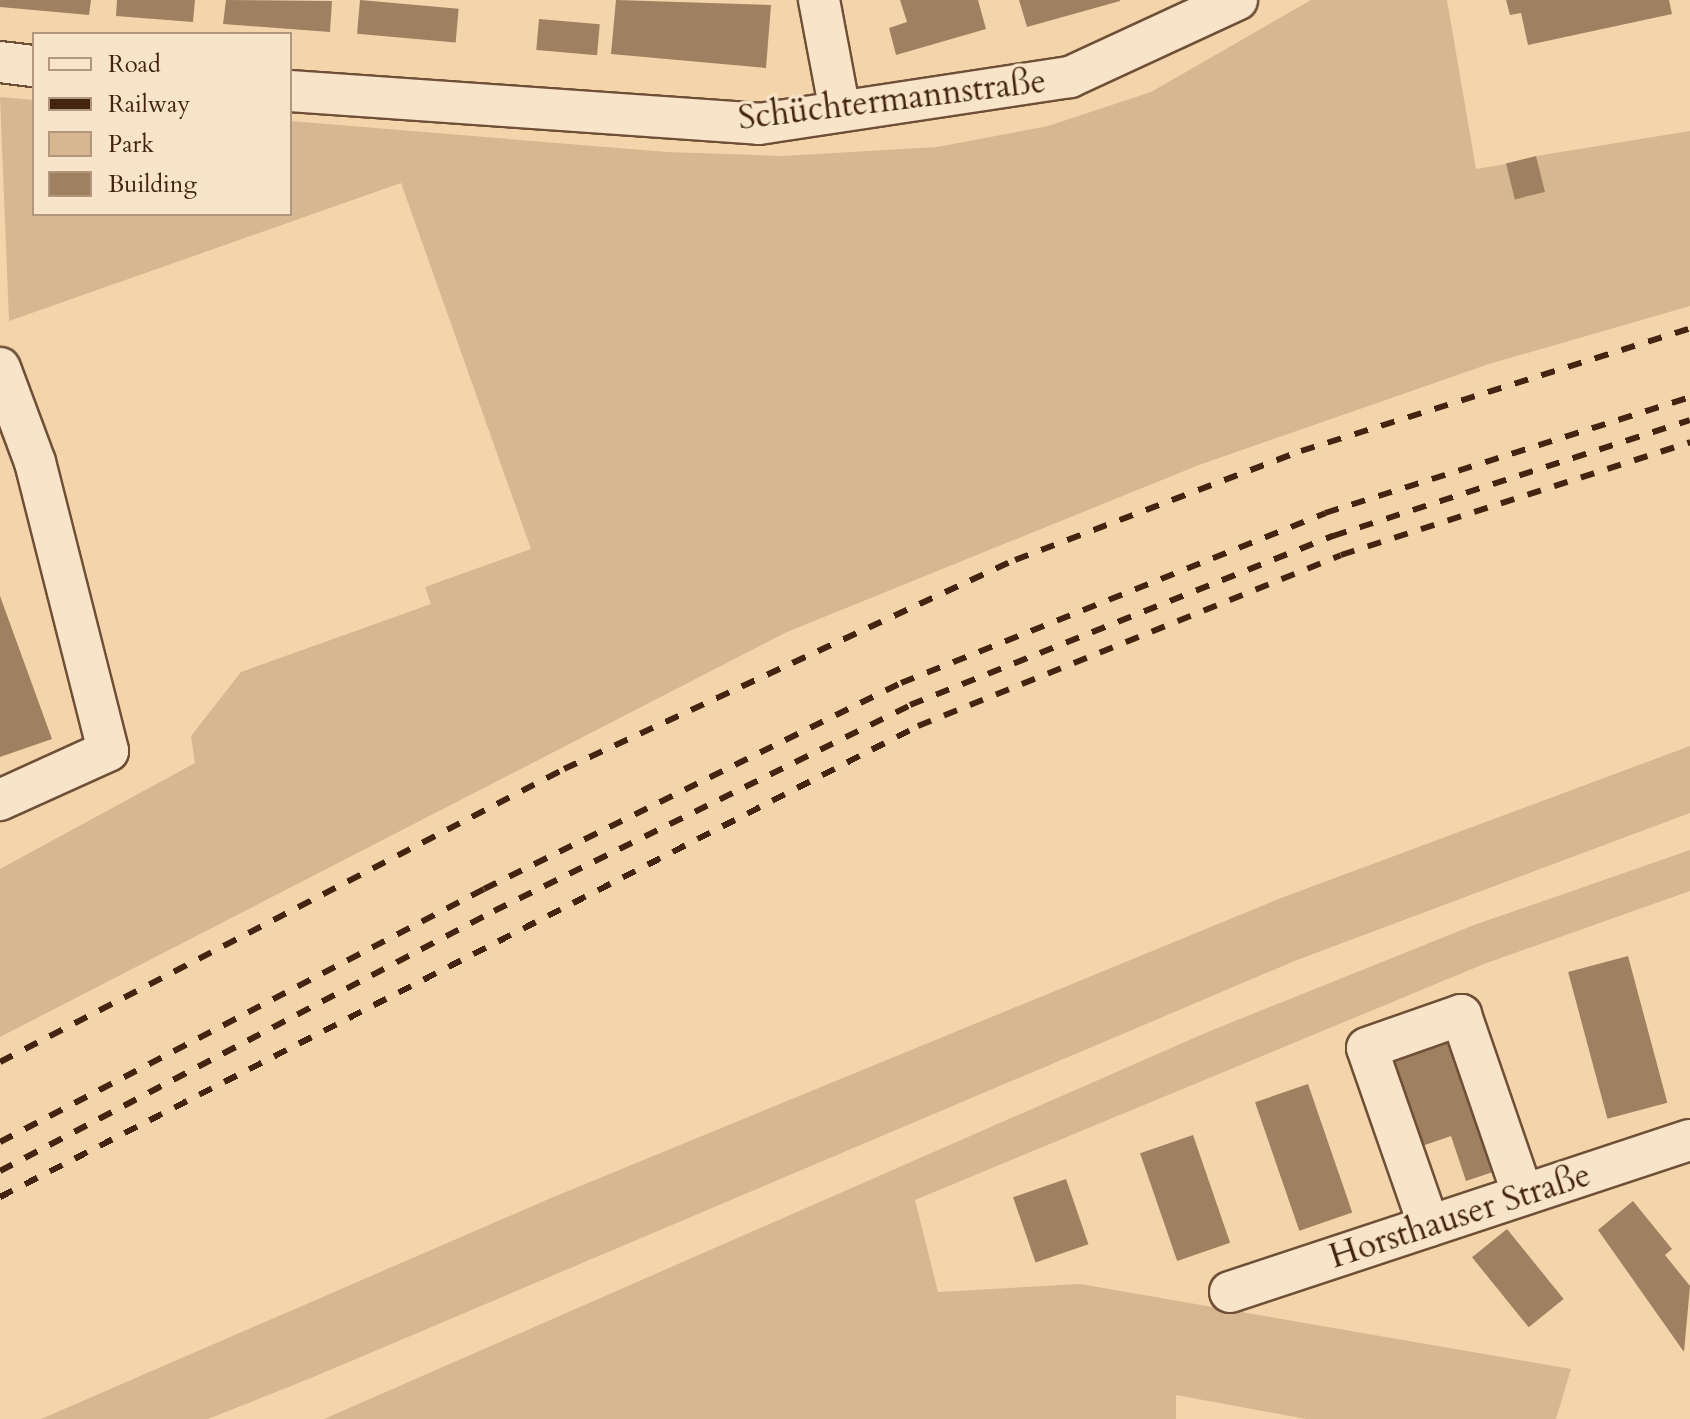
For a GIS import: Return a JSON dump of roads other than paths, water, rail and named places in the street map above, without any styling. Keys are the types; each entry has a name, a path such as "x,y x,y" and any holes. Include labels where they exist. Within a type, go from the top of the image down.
{"street":[{"path":"819,0 840,111"},
{"name":"Schüchtermannstraße","path":"292,91 759,124 1070,77 1237,0"},
{"path":"0,62 32,66"},
{"path":"0,368 35,462 108,751 0,800"},
{"path":"1429,1226 1367,1048 1461,1015 1523,1195"},
{"name":"Horsthauser Straße","path":"1230,1292 1690,1140"}],"railway":[{"path":"0,1062 564,769 1015,560 1301,451 1690,328"},
{"path":"0,1142 484,889 901,683 1325,513 1690,397"},
{"path":"0,1171 494,911 910,705 1333,536 1690,420"},
{"path":"0,1197 918,726 1341,555 1690,442"}]}
